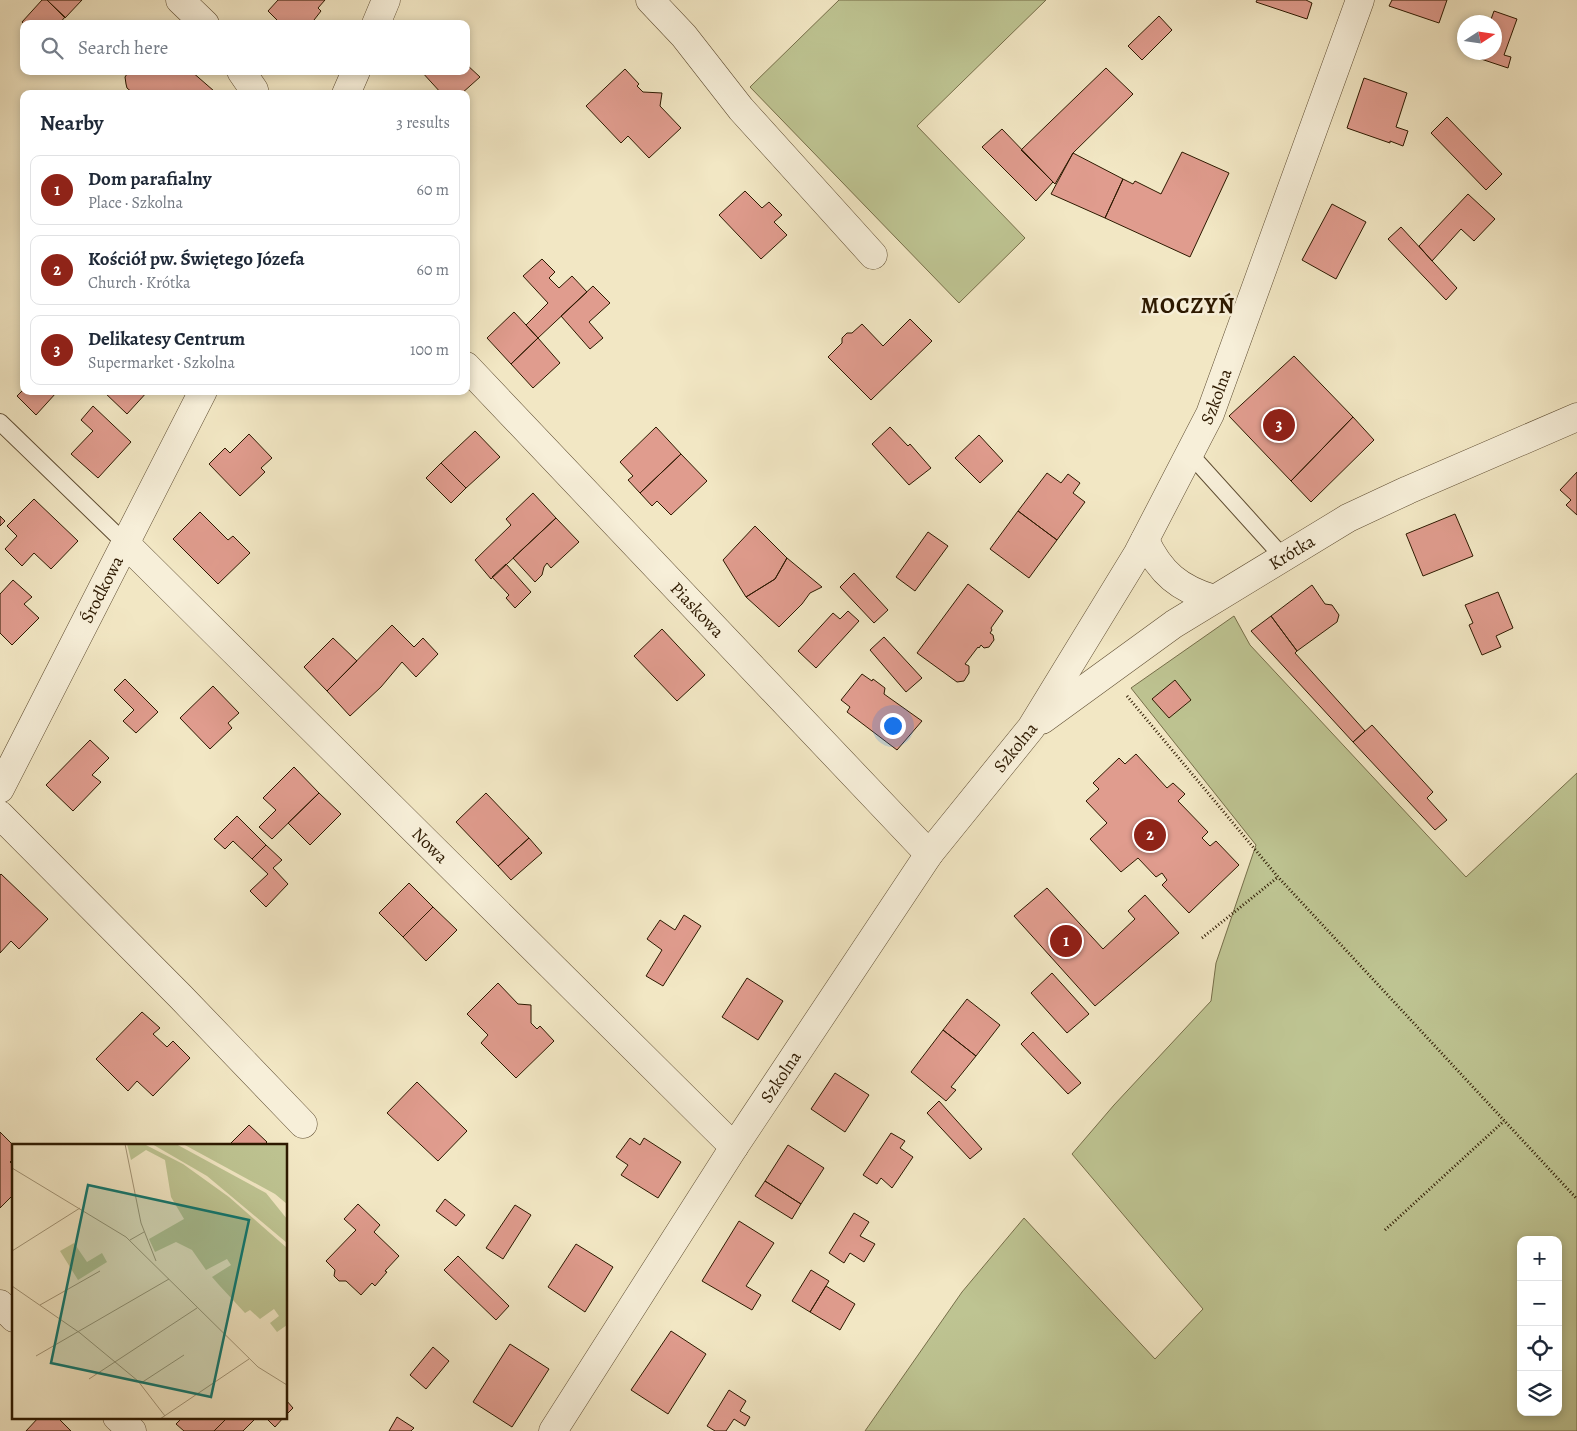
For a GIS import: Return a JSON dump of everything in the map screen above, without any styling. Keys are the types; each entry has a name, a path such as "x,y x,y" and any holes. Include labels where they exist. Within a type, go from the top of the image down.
{"street":[{"path":"180,0 201,20"},
{"path":"378,20 386,0"},
{"path":"650,0 684,36 741,109 873,254"},
{"name":"Szkolna","path":"553,1431 734,1147 929,854 1031,728 1145,540 1210,414 1360,0"},
{"path":"244,75 253,90"},
{"path":"348,90 354,75"},
{"name":"Piaskowa","path":"470,370 929,854"},
{"name":"Środkowa","path":"0,789 201,395"},
{"name":"Krótka","path":"1031,728 1174,624 1348,518 1577,417"},
{"path":"1145,540 1153,558 1168,575 1185,588 1214,599"},
{"name":"Nowa","path":"126,544 734,1147"},
{"path":"0,814 182,997 303,1124"},
{"path":"0,1304 12,1316"},
{"path":"118,1418 132,1431"}],"lane":[{"path":"0,422 126,544"},
{"path":"1190,454 1283,556"}],"path":[{"path":"1108,673 1278,877 1577,1199"},
{"path":"1202,938 1278,877"},
{"path":"1385,1230 1504,1120"}],"green space":[{"path":"839,0 1046,0 917,126 1025,238 959,303 750,87"},
{"path":"1234,616 1250,645 1466,877 1577,773 1577,1431 865,1431 962,1292 1024,1218 1155,1359 1203,1309 1072,1154 1114,1105 1211,1001 1216,963 1256,845 1131,688"}],"building":[{"path":"42,0 47,0 65,17 62,20 24,20"},
{"path":"47,0 82,0 65,18"},
{"path":"278,0 325,0 318,8 321,11 314,20 277,20 268,11"},
{"path":"1257,0 1306,0 1312,3 1307,19 1256,2"},
{"path":"1392,0 1447,0 1439,23 1389,6"},
{"path":"1494,11 1517,19 1504,55 1511,57 1508,68 1484,60 1502,60 1502,15 1493,15"},
{"path":"1159,16 1172,30 1142,60 1128,46"},
{"path":"470,68 480,77 465,90 438,90 425,75 470,75"},
{"path":"1106,68 1133,94 1073,153 1055,184 1021,150"},
{"path":"625,69 639,84 637,86 643,92 662,93 660,106 681,128 649,158 628,136 621,143 586,106"},
{"path":"126,75 196,75 213,90 129,90 127,88"},
{"path":"1364,78 1407,93 1396,127 1408,131 1403,146 1347,128"},
{"path":"1447,117 1502,174 1486,190 1431,133"},
{"path":"1002,129 1053,182 1036,201 982,147"},
{"path":"1182,152 1229,173 1190,257 1105,218 1123,179 1133,184 1135,181 1161,194"},
{"path":"1073,153 1123,179 1105,218 1051,194"},
{"path":"745,191 762,208 769,202 782,215 774,222 787,235 761,259 719,215"},
{"path":"1468,194 1495,219 1474,241 1461,229 1432,261 1419,246"},
{"path":"1332,204 1366,222 1336,279 1302,260"},
{"path":"1401,227 1457,288 1446,300 1388,239"},
{"path":"542,259 555,272 549,278 559,288 572,276 587,292 538,338 526,325 548,303 523,276"},
{"path":"593,286 610,303 589,322 603,338 590,349 561,316"},
{"path":"514,312 538,338 511,364 487,338"},
{"path":"910,319 932,341 871,400 828,357 842,343 842,338 847,333 852,333 862,324 883,346"},
{"path":"538,338 560,363 533,388 511,364"},
{"path":"1294,356 1353,417 1291,481 1229,416"},
{"path":"20,393 20,395 54,395 36,415 17,396"},
{"path":"107,395 144,395 127,414"},
{"path":"93,406 131,442 98,478 71,454 93,431 81,420"},
{"path":"1353,417 1374,440 1311,502 1291,481"},
{"path":"656,427 681,454 640,493 628,480 633,476 620,462"},
{"path":"890,427 908,446 910,444 931,468 909,485 872,444"},
{"path":"475,431 500,457 466,488 441,463"},
{"path":"249,434 272,458 261,468 265,472 240,496 209,464 225,448 230,453"},
{"path":"979,435 1003,461 980,483 955,458"},
{"path":"681,454 707,481 671,515 657,501 652,506 640,493"},
{"path":"441,463 466,488 451,503 426,478"},
{"path":"1577,472 1577,515 1566,505 1571,500 1560,490"},
{"path":"1047,473 1061,483 1068,474 1080,483 1073,493 1085,502 1057,540 1018,511"},
{"path":"533,493 556,518 491,579 475,560 511,525 506,519"},
{"path":"34,499 78,541 51,569 34,553 22,566 5,549 17,536 7,526"},
{"path":"1018,511 1057,540 1029,578 990,549"},
{"path":"200,512 228,540 233,536 250,553 218,584 173,539"},
{"path":"1455,514 1473,556 1423,576 1406,534"},
{"path":"0,516 5,521 0,526"},
{"path":"556,518 579,542 551,568 547,563 542,575 535,582 513,558"},
{"path":"755,526 787,558 775,579 746,597 723,560"},
{"path":"928,532 948,546 915,591 896,577"},
{"path":"787,558 822,587 810,593 779,627 746,597 775,579"},
{"path":"506,564 531,592 515,608 506,598 509,595 492,577"},
{"path":"854,573 888,610 874,623 840,587"},
{"path":"13,580 32,597 24,604 39,618 12,645 0,633 0,594"},
{"path":"968,584 1003,611 991,628 990,633 993,635 994,640 989,647 984,648 981,645 978,647 965,664 969,666 969,673 964,681 957,682 917,653"},
{"path":"1312,585 1325,604 1332,605 1339,615 1337,622 1297,651 1271,616"},
{"path":"1498,592 1513,628 1496,636 1501,647 1482,655 1469,625 1473,623 1465,605"},
{"path":"848,611 859,621 816,668 798,651 833,613 840,619"},
{"path":"1271,616 1297,651 1295,653 1365,731 1353,742 1251,631"},
{"path":"392,625 414,647 423,638 438,654 416,677 402,662 381,687 350,716 327,691"},
{"path":"662,629 705,675 677,701 634,656"},
{"path":"884,637 922,678 906,692 870,650"},
{"path":"333,638 357,661 327,691 304,667"},
{"path":"862,674 885,688 884,694 922,721 897,750 847,712 850,707 841,700"},
{"path":"125,679 158,712 136,733 123,721 134,710 114,690"},
{"path":"1175,680 1191,700 1169,718 1152,699"},
{"path":"213,686 239,713 228,723 232,728 210,749 180,718"},
{"path":"1372,725 1433,792 1427,798 1447,820 1435,830 1353,742"},
{"path":"90,740 109,758 92,775 101,782 73,811 46,785"},
{"path":"1136,754 1167,788 1173,783 1185,794 1178,801 1208,832 1202,838 1210,846 1216,841 1239,865 1189,913 1162,885 1167,880 1162,873 1156,877 1138,858 1121,872 1090,839 1107,823 1086,801 1099,789 1093,783 1119,758 1125,764"},
{"path":"294,767 319,793 272,839 259,827 276,810 263,798"},
{"path":"319,793 341,814 310,845 288,823"},
{"path":"486,793 529,838 498,866 456,822"},
{"path":"237,816 266,845 252,859 233,841 225,849 214,839"},
{"path":"529,838 542,853 511,880 498,866"},
{"path":"266,845 282,860 273,868 288,884 266,907 250,891 268,874 252,859"},
{"path":"0,875 48,919 19,949 11,941 0,953"},
{"path":"409,883 433,907 403,937 379,913"},
{"path":"1047,888 1103,949 1135,919 1128,911 1145,895 1179,933 1095,1006 1014,916"},
{"path":"433,907 457,930 426,961 403,937"},
{"path":"684,915 701,926 663,986 646,976 662,950 647,939 660,920 675,930"},
{"path":"1052,973 1089,1014 1067,1033 1031,993"},
{"path":"747,978 783,1001 758,1040 722,1017"},
{"path":"498,983 518,1004 531,1005 531,1023 537,1029 540,1026 554,1041 516,1078 481,1043 488,1035 467,1014"},
{"path":"967,999 1000,1025 976,1056 943,1030"},
{"path":"142,1012 160,1028 153,1034 167,1047 173,1041 190,1058 153,1096 137,1081 128,1091 96,1059"},
{"path":"943,1030 976,1056 951,1087 956,1090 946,1101 911,1072"},
{"path":"1033,1032 1081,1083 1068,1094 1021,1044"},
{"path":"835,1073 869,1095 845,1132 811,1109"},
{"path":"417,1082 467,1131 438,1161 387,1113"},
{"path":"939,1101 982,1149 970,1159 927,1113"},
{"path":"249,1125 267,1142 265,1144 230,1144"},
{"path":"0,1132 12,1144 12,1160 10,1162 12,1164 12,1196 0,1208"},
{"path":"891,1133 905,1141 900,1148 913,1157 892,1188 881,1178 877,1184 863,1175"},
{"path":"630,1138 640,1145 644,1138 681,1162 658,1198 621,1175 628,1165 616,1157"},
{"path":"788,1145 824,1168 801,1204 765,1181"},
{"path":"765,1181 801,1204 792,1219 755,1196"},
{"path":"445,1199 465,1215 456,1226 436,1211"},
{"path":"358,1204 380,1225 374,1232 399,1256 385,1271 387,1272 375,1286 372,1283 361,1295 346,1281 339,1281 334,1276 335,1270 326,1261 356,1230 344,1219"},
{"path":"515,1205 531,1215 503,1259 486,1248"},
{"path":"854,1213 869,1222 860,1236 875,1244 864,1262 850,1253 844,1263 829,1253"},
{"path":"739,1221 774,1243 746,1286 761,1295 752,1310 702,1281"},
{"path":"576,1244 613,1267 585,1312 548,1287"},
{"path":"458,1256 509,1306 496,1320 444,1270"},
{"path":"811,1270 829,1281 810,1312 792,1301"},
{"path":"826,1286 855,1304 840,1330 810,1312"},
{"path":"671,1331 706,1354 668,1414 631,1390"},
{"path":"510,1344 549,1369 512,1427 473,1402"},
{"path":"433,1347 449,1361 426,1389 410,1375"},
{"path":"729,1390 746,1401 740,1411 750,1417 745,1426 734,1419 726,1431 715,1431 707,1426"},
{"path":"288,1402 293,1408 288,1413"},
{"path":"397,1417 414,1428 411,1431 389,1431"},
{"path":"38,1418 58,1418 71,1431 26,1431"},
{"path":"182,1418 227,1418 214,1431 184,1431 176,1424"},
{"path":"227,1418 256,1418 243,1431 214,1431"},
{"path":"266,1418 283,1418 275,1427"}],"place":[{"name":"Delikatesy Centrum","path":"1279,425"},
{"name":"Kościół pw. Świętego Józefa","path":"1150,835"},
{"name":"Dom parafialny","path":"1066,941"}],"district":[{"name":"MOCZYŃ","path":"1188,305"}]}
